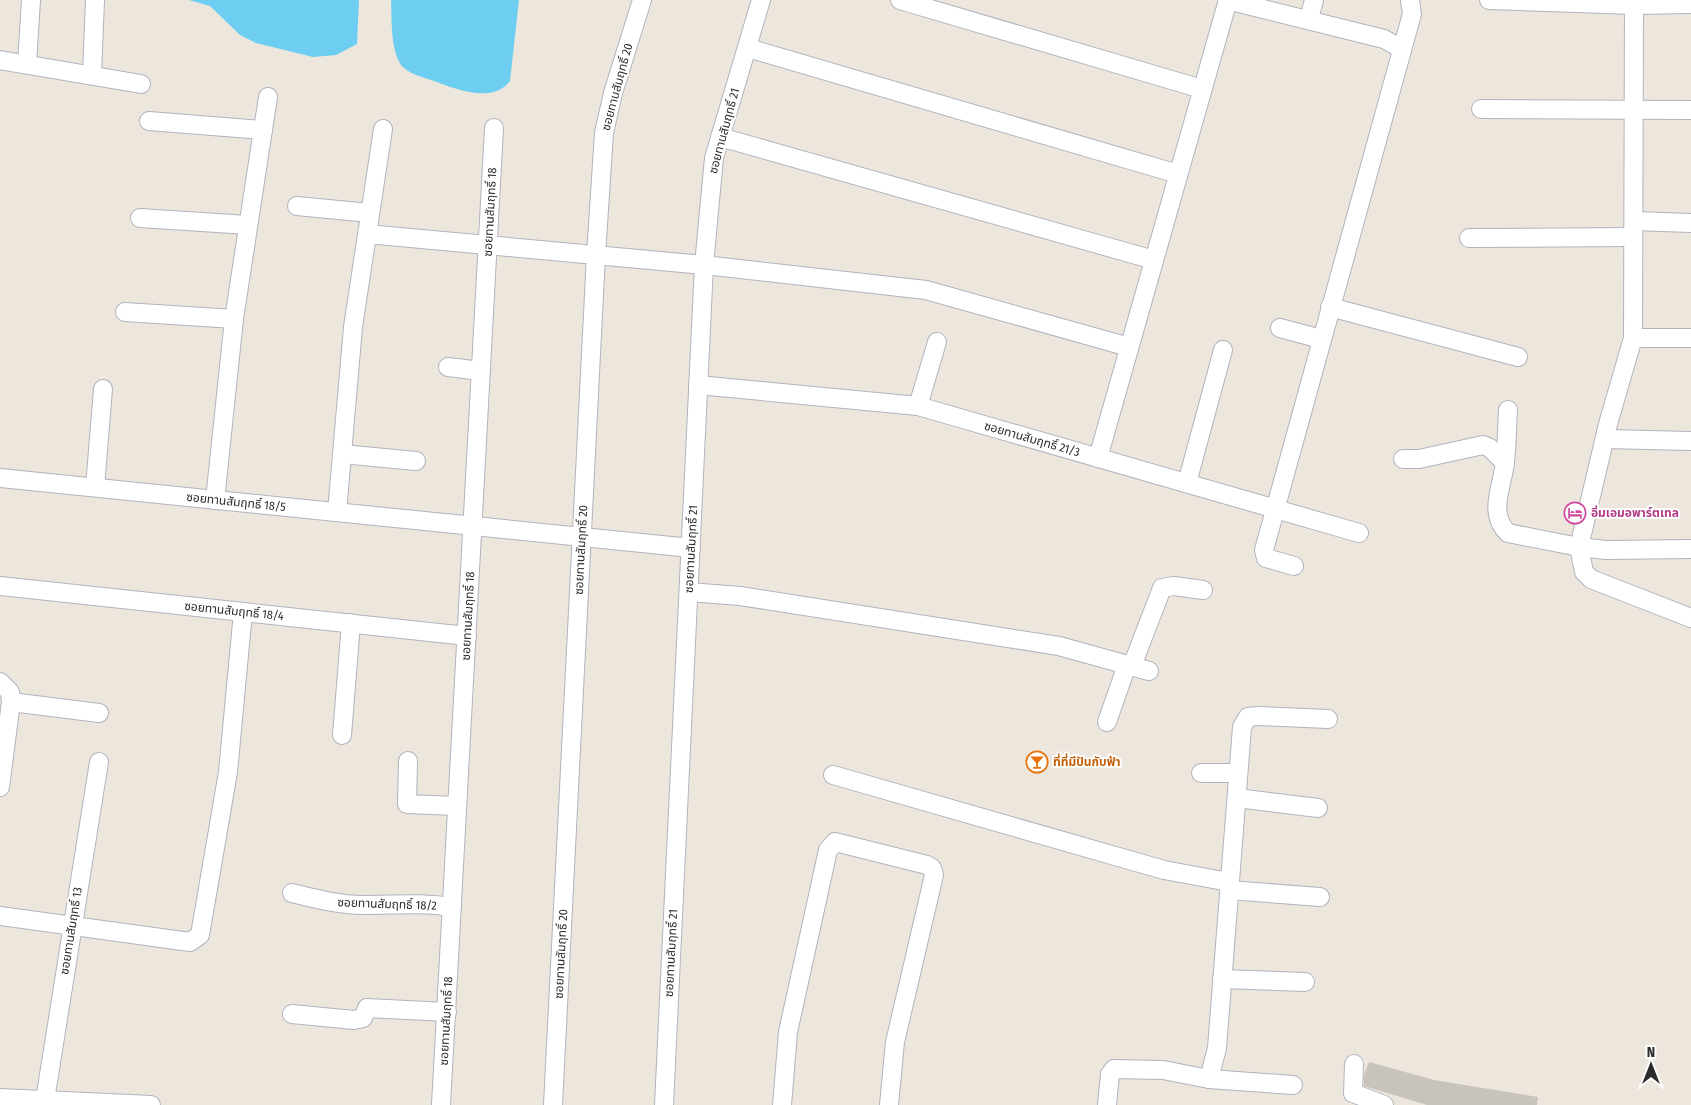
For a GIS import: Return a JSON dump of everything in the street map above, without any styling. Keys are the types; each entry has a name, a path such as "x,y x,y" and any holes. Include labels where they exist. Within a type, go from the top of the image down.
{"street":[{"path":"27,64 31,0"},
{"path":"92,74 95,0"},
{"name":"ซอยทานสัมฤทธิ์ 20","path":"553,1105 581,537 604,133 613,93 642,0"},
{"name":"ซอยทานสัมฤทธิ์ 21","path":"664,1105 704,265 711,179 720,137 761,0"},
{"path":"900,0 1202,89"},
{"path":"1098,458 1227,0 1310,19 1384,39 1402,49"},
{"path":"1310,19 1314,0"},
{"path":"1294,566 1266,558 1264,555 1321,339 1412,14 1410,0"},
{"path":"1489,0 1691,4"},
{"path":"1634,2 1633,338 1605,439 1579,547 1584,572 1591,579 1691,618"},
{"path":"748,48 1178,174"},
{"path":"0,60 92,74 141,84"},
{"path":"215,500 234,319 268,96"},
{"path":"1481,109 1691,110"},
{"path":"149,121 263,130"},
{"name":"ซอยทานสัมฤทธิ์ 18","path":"441,1105 494,128"},
{"path":"337,512 353,327 383,129"},
{"path":"720,137 1154,260"},
{"path":"297,206 370,213"},
{"path":"140,218 248,225"},
{"path":"1470,238 1633,229 1691,223"},
{"path":"367,234 704,265 926,290 1129,347"},
{"path":"1330,307 1518,357"},
{"path":"125,312 234,319"},
{"path":"1280,328 1321,339"},
{"path":"1633,338 1691,338"},
{"path":"918,406 937,342"},
{"path":"1187,483 1223,350"},
{"path":"448,367 481,371"},
{"name":"ซอยทานสัมฤทธิ์ 21/3","path":"698,385 918,406 1359,533"},
{"path":"95,487 103,389"},
{"path":"1508,410 1505,463 1497,495 1502,527 1508,533 1579,547 1606,550 1691,549"},
{"path":"1605,439 1691,441"},
{"path":"1403,459 1419,458 1483,444 1490,448 1505,463"},
{"path":"342,454 416,461"},
{"name":"ซอยทานสัมฤทธิ์ 18/5","path":"0,478 691,548"},
{"name":"ซอยทานสัมฤทธิ์ 18/4","path":"0,586 467,636"},
{"path":"1107,722 1162,588 1174,586 1203,590"},
{"path":"689,592 740,596 1049,644 1149,671"},
{"path":"0,916 190,942 200,935 228,772 243,612"},
{"path":"342,735 351,623"},
{"path":"0,682 10,692 11,702 0,787"},
{"path":"11,702 100,713"},
{"path":"1210,1079 1216,1048 1242,727 1248,717 1328,719"},
{"path":"408,761 407,804 457,806"},
{"name":"ซอยทานสัมฤทธิ์ 13","path":"45,1100 100,762"},
{"path":"1201,774 1238,774"},
{"path":"833,775 1164,870 1229,886 1320,897"},
{"path":"1237,798 1318,808"},
{"path":"782,1105 788,1032 828,850 835,842 927,865 932,868 934,875 895,1042 889,1105"},
{"name":"ซอยทานสัมฤทธิ์ 18/2","path":"292,893 338,903 364,905 424,903 452,907"},
{"path":"1222,979 1305,982"},
{"path":"292,1014 354,1020 363,1018 367,1008 446,1012"},
{"path":"1354,1064 1353,1093 1384,1105"},
{"path":"1107,1105 1110,1074 1114,1069 1122,1068 1163,1070 1210,1079 1293,1085"},
{"path":"3,1100 151,1105"}],"water":[{"path":"189,0 359,0 357,44 336,55 313,57 256,43 240,35 210,6"},
{"path":"391,0 519,0 510,81 502,88 493,92 472,92 451,87 407,70 401,65 395,50 392,33"}],"building":[{"path":"1369,1062 1434,1080 1538,1097 1537,1105 1427,1105 1364,1086 1364,1075"}],"place":[{"name":"อิ่มเอมอพาร์ตเทล","path":"1575,513"},
{"name":"ที่ที่มีปันกับฟ้า","path":"1037,762"}]}
